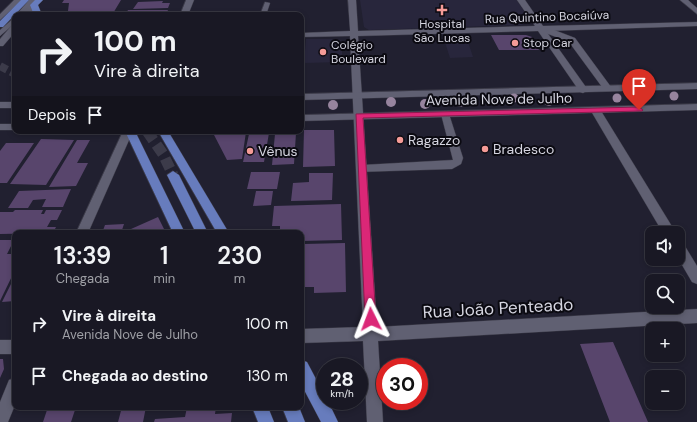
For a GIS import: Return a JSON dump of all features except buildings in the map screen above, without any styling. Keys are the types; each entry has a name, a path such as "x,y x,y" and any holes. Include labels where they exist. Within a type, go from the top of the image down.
{"main road":[{"path":"13,12 25,0"},
{"path":"35,2 37,12"},
{"path":"0,26 12,14"},
{"path":"130,134 178,230"},
{"path":"165,134 221,230"},
{"path":"173,175 200,230"},
{"path":"304,374 330,422"},
{"path":"261,410 266,422"},
{"path":"291,410 297,422"}],"street":[{"path":"0,18 18,0"},
{"path":"185,12 190,0"},
{"path":"352,0 356,96 359,116 375,422"},
{"path":"521,0 583,90"},
{"path":"684,0 697,12"},
{"path":"28,12 35,2"},
{"name":"Rua Quintino Bocaiúva","path":"304,35 543,30 697,24"},
{"path":"0,44 12,30"},
{"name":"Avenida Nove de Julho","path":"304,97 697,86"},
{"path":"0,105 12,104"},
{"name":"Avenida Nove de Julho","path":"304,118 596,112 697,107"},
{"path":"596,112 666,226"},
{"path":"0,127 12,127"},
{"path":"83,230 128,134"},
{"path":"685,258 697,278"},
{"name":"Rua João Penteado","path":"304,336 371,334 697,316"},
{"path":"0,347 12,347"},
{"path":"0,422 12,393"}],"lane":[{"path":"23,12 35,2"},
{"path":"264,12 267,3"},
{"path":"0,34 12,22"},
{"path":"543,30 572,40 608,89"},
{"path":"362,169 452,165 457,162 458,158 445,114"}],"shaded area":[{"name":"Hospital São Lucas","path":"360,0 517,0 529,19 529,22 521,25 369,30 364,27"},
{"path":"443,36 466,36 473,57 450,58"},
{"name":"Colégio Boulevard","path":"306,39 338,39 342,41 342,62 304,63"}],"tunnel":[{"path":"0,66 12,72"},
{"path":"149,134 163,154 173,175"}],"place":[{"name":"Hospital São Lucas","path":"442,10"},
{"name":"Stop Car","path":"515,43"},
{"name":"Colégio Boulevard","path":"323,52"},
{"name":"Ragazzo","path":"400,140"},
{"name":"Bradesco","path":"485,149"},
{"name":"Vênus","path":"250,151"}],"route":[{"path":"371,319 359,116 639,110"}]}
